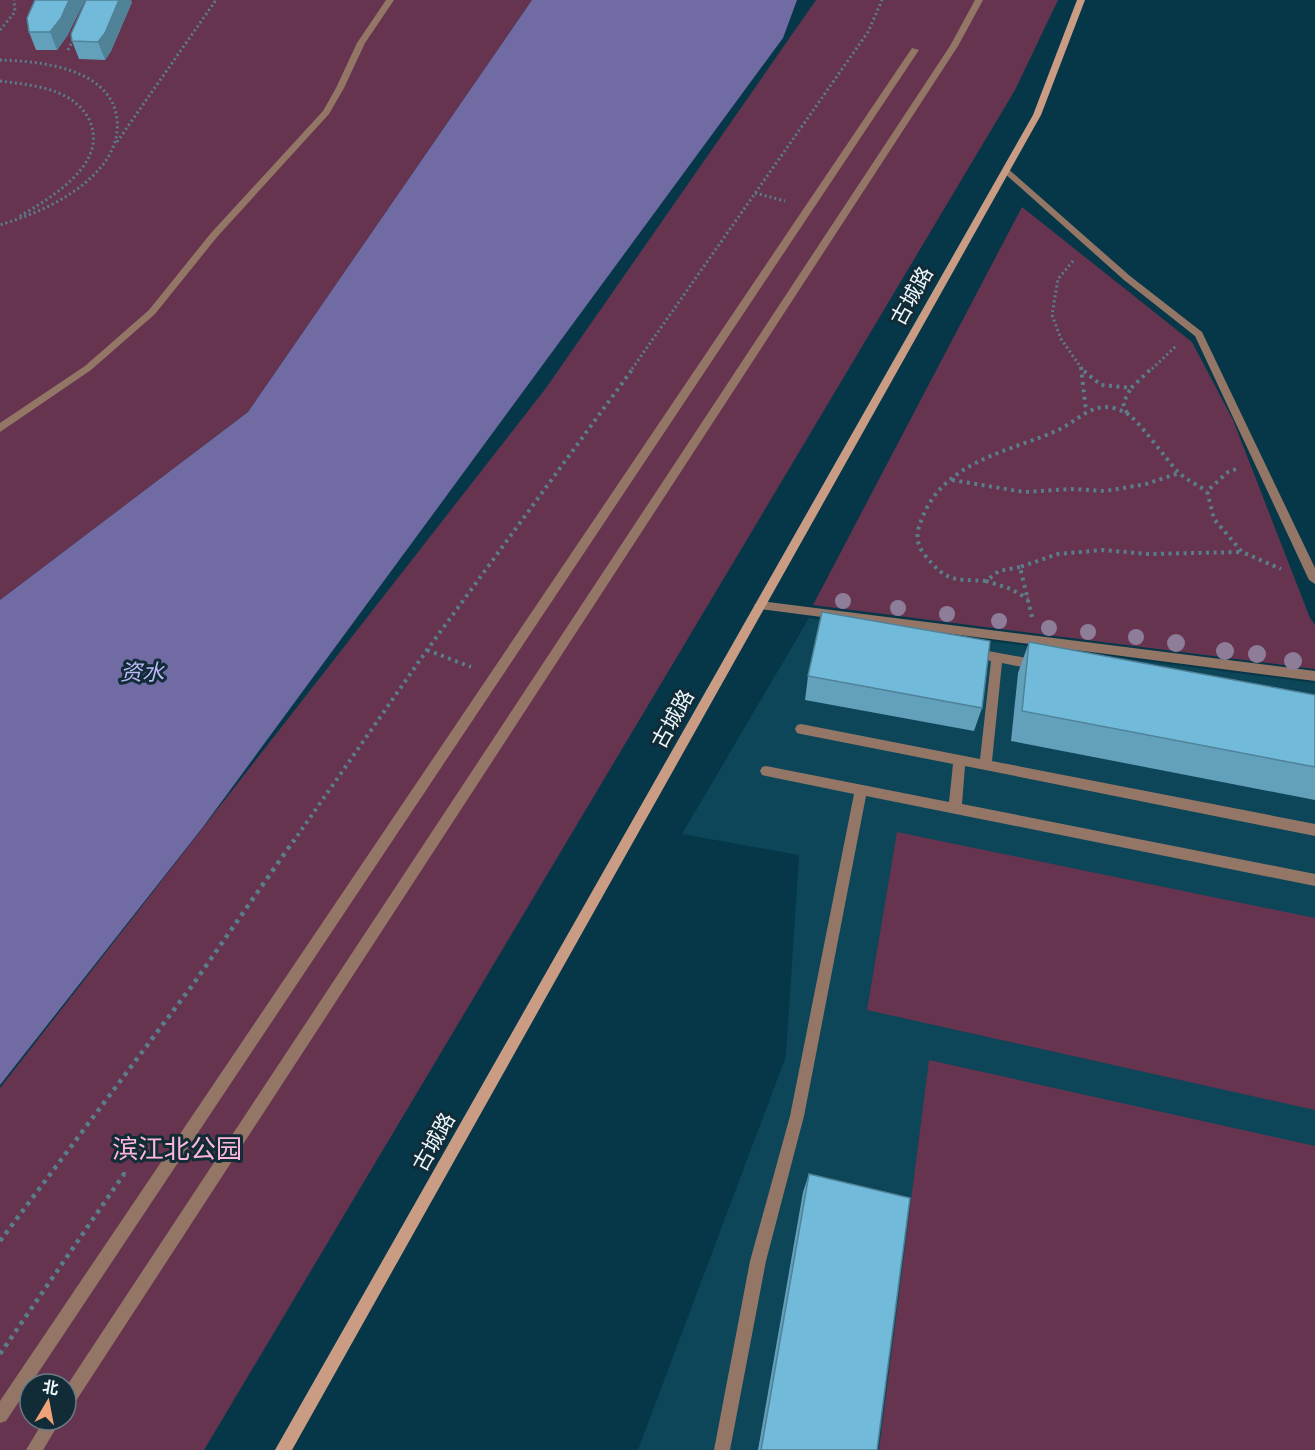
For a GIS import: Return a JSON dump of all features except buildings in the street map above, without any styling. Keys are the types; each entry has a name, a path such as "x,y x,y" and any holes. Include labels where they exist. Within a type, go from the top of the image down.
{"street":[{"path":"0,428 88,368 152,312 214,235 326,112 361,43 390,0"},
{"path":"78,1383 947,56 979,0"},
{"name":"古城路","path":"283,1450 1006,170 1036,115 1081,0"},
{"path":"0,1415 915,50"},
{"path":"1006,170 1094,248 1199,334 1315,580"},
{"path":"760,604 1315,676"},
{"path":"955,650 1044,666"},
{"path":"986,765 997,657"},
{"path":"801,729 1315,830"},
{"path":"955,808 960,760"},
{"path":"766,771 1315,880"},
{"path":"722,1450 758,1261 797,1116 861,790"},
{"path":"34,1450 45,1432"}],"path":[{"path":"0,30 11,20 15,12 14,0"},
{"path":"0,224 29,216 73,192 97,172 216,0"},
{"path":"0,1241 194,983 427,650 684,298 868,32 882,0"},
{"path":"68,50 78,30"},
{"path":"0,60 26,61 67,69 98,85 116,108 119,121 118,135 113,150"},
{"path":"0,81 35,85 68,97 89,117 94,129 94,141 91,155 84,169 65,189 39,207 0,224"},
{"path":"1094,248 1069,262 1058,279 1052,315 1061,339 1083,370 1101,386 1131,388"},
{"path":"1194,330 1131,388 1123,402 1127,413 1179,473 1207,491 1214,519 1242,552"},
{"path":"1083,370 1086,411"},
{"path":"1028,599 986,581 951,579 937,571 920,549 916,532 929,501 951,480 981,458 1058,430 1086,411 1104,407 1127,413"},
{"path":"1207,491 1228,472 1258,459"},
{"path":"951,480 1024,492 1071,489 1106,491 1146,484 1179,473"},
{"path":"986,581 999,571 1020,567 1058,554 1103,550 1148,554 1242,552 1284,570"},
{"path":"1020,567 1037,640"},
{"path":"427,650 474,668"},
{"path":"0,1354 124,1174 153,1188"}],"shaded area":[{"path":"809,618 1315,683 1315,1450 638,1450 786,1056 799,855 682,834"}],"green space":[{"path":"0,0 532,0 248,412 0,600"},
{"name":"滨江北公园","path":"816,0 1058,0 1015,90 204,1450 0,1450 0,1088 546,388"},
{"path":"1022,207 1192,342 1233,420 1310,618 1315,625 1315,669 813,605"},
{"path":"897,832 1315,918 1315,1110 867,1010"},
{"path":"929,1060 1315,1146 1315,1450 879,1450"}],"water":[{"name":"资水","path":"532,0 797,0 783,38 203,827 0,1085 0,600 248,412"}]}
